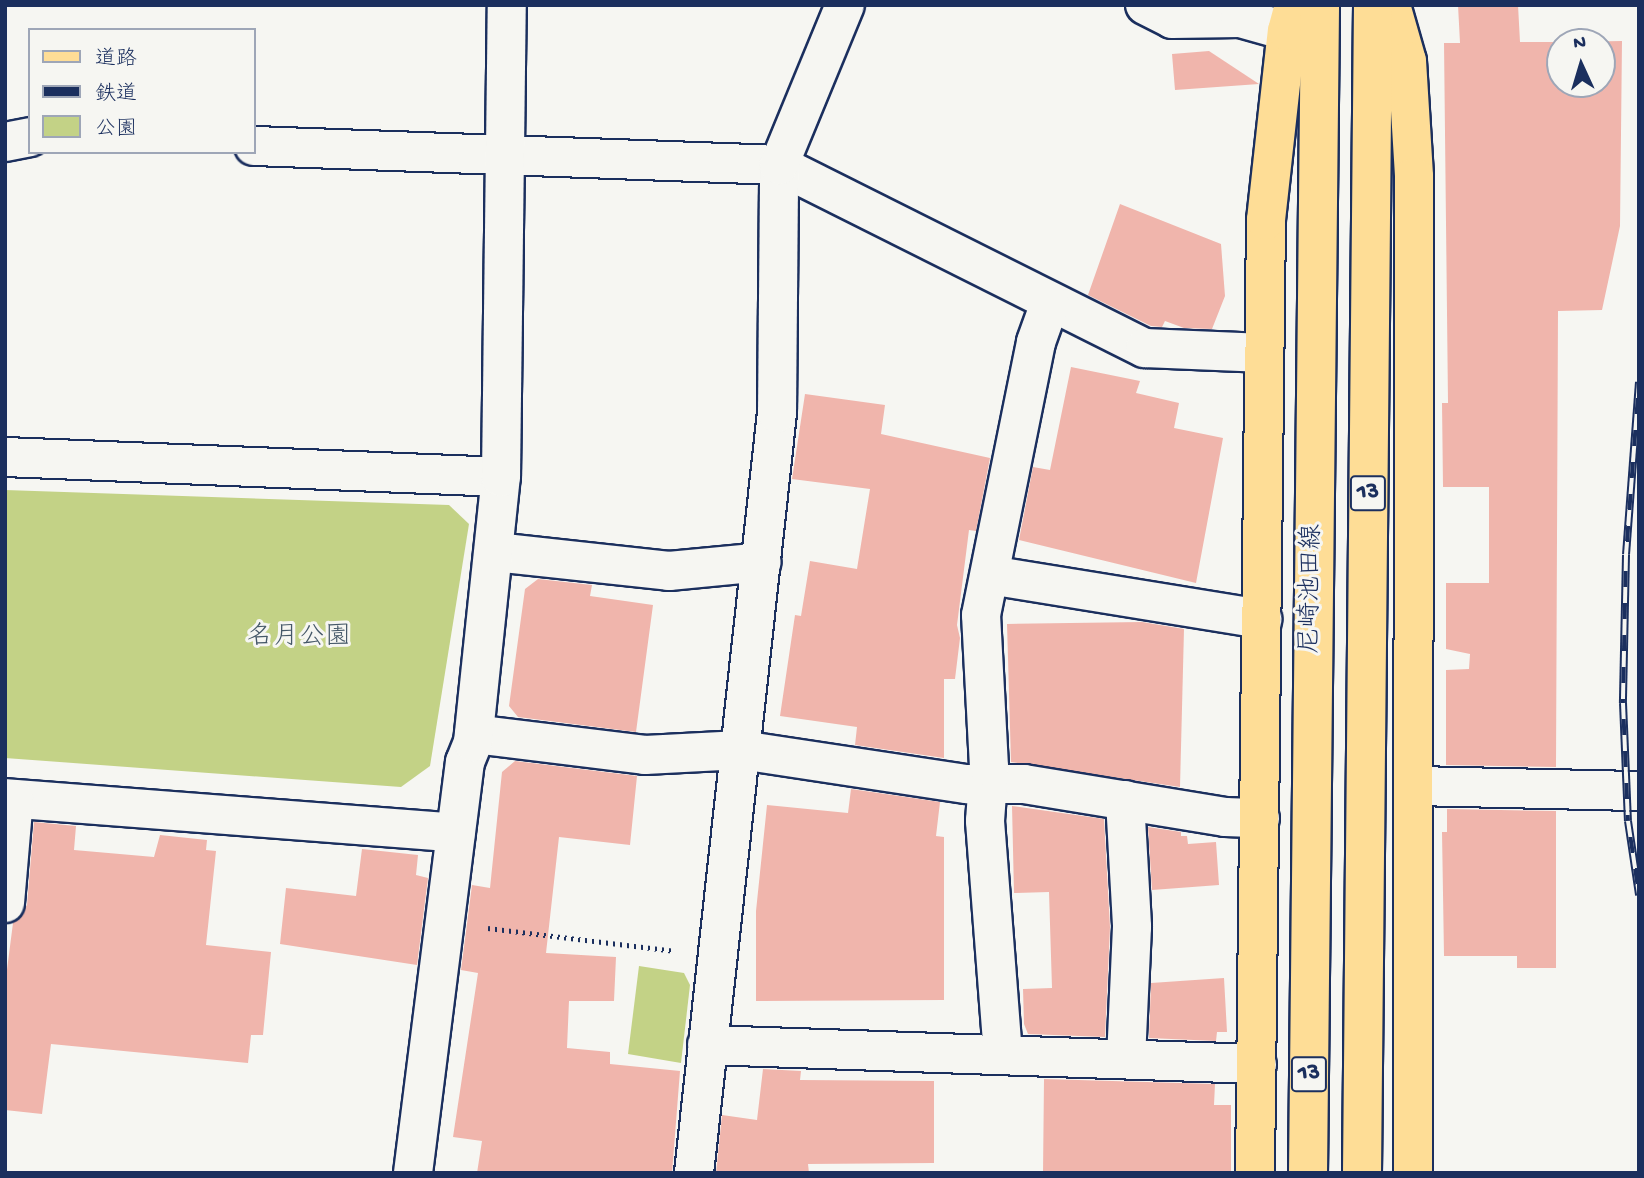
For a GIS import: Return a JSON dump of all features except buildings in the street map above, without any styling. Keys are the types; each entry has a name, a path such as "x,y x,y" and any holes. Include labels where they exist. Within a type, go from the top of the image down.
{"main road":[{"name":"尼崎池田線","path":"1308,1173 1320,5"},
{"name":"尼崎池田線","path":"1363,1173 1373,5"},
{"path":"1391,5 1407,61 1414,177 1413,1173"},
{"path":"1255,1173 1266,220 1290,18"}],"street":[{"path":"413,1173 456,833 474,734 502,477 507,5"},
{"path":"694,1173 762,562 779,363 779,166 845,5"},
{"path":"1145,5 1172,19 1290,18"},
{"path":"5,142 28,137"},
{"path":"256,146 779,166 1050,303 1160,352 1265,353"},
{"path":"1003,1055 985,821 988,784 981,615 1035,342 1050,303"},
{"path":"5,457 502,477"},
{"path":"495,552 669,571 762,562"},
{"path":"990,575 1262,619"},
{"path":"474,734 645,755 741,750 988,784 1024,785 1226,817 1260,818"},
{"path":"1415,786 1639,791"},
{"path":"5,903 10,798 456,833"},
{"path":"1125,800 1132,927 1126,1059"},
{"path":"707,1045 1257,1064"}],"path":[{"path":"475,926 717,957"}],"green space":[{"name":"名月公園","path":"5,490 449,505 469,524 430,766 401,787 5,758"},
{"path":"639,966 684,973 690,985 681,1063 628,1054"}],"railway":[{"path":"1639,382 1626,555 1623,703 1628,821 1639,895"}]}
